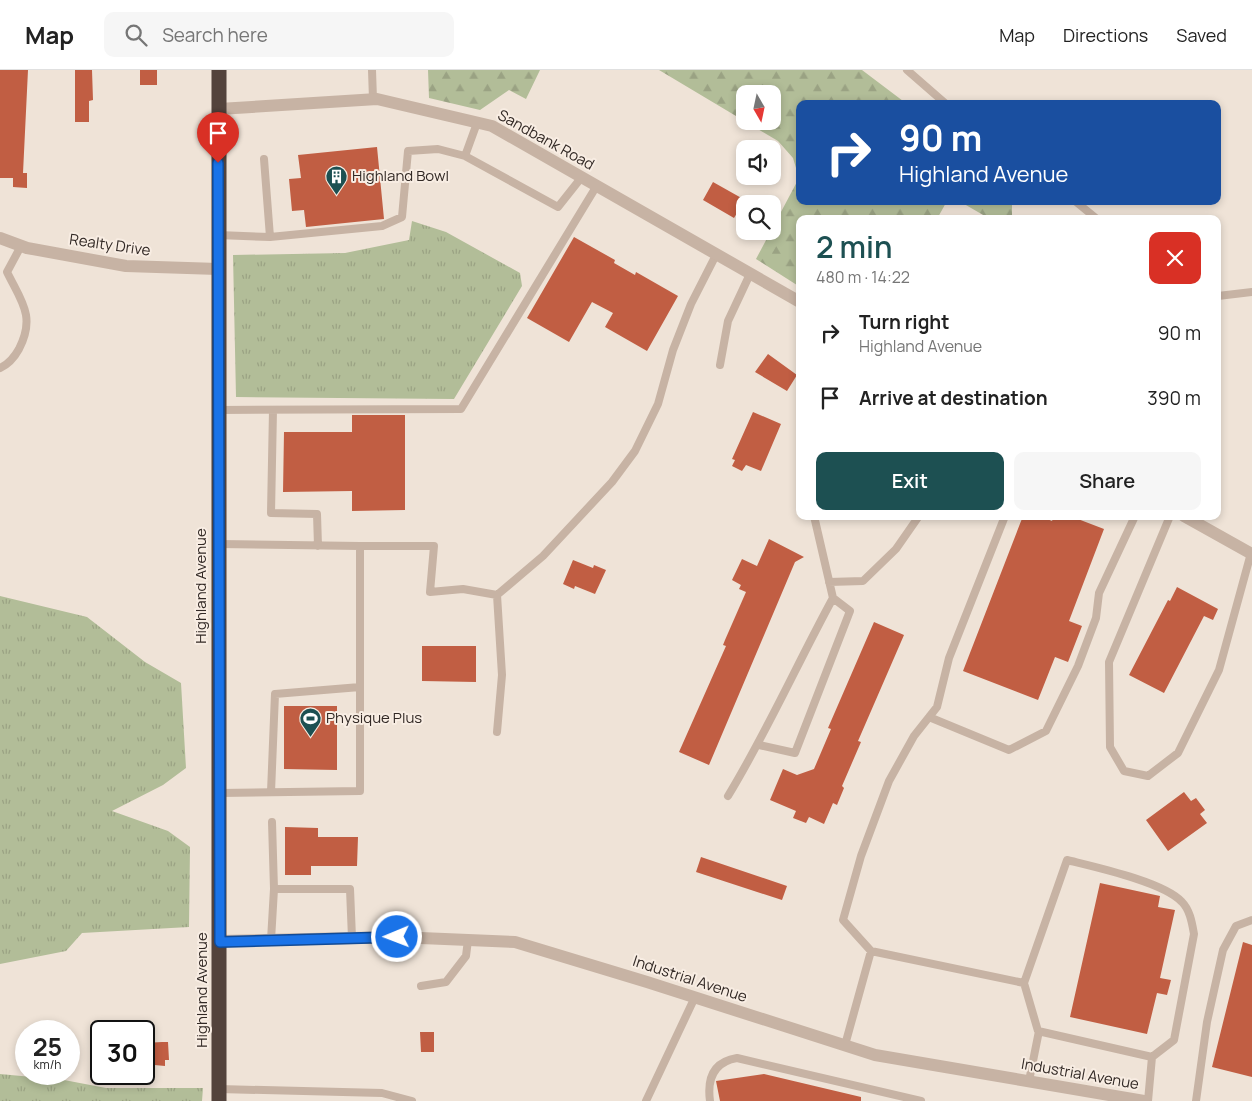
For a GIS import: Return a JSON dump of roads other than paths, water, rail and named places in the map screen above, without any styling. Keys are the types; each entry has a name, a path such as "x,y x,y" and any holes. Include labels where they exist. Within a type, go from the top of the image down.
{"highway":[{"name":"Highland Avenue","path":"219,70 219,1095"}],"street":[{"name":"Sandbank Road","path":"219,108 373,99 492,126 796,300"},
{"name":"Realty Drive","path":"0,238 21,246 126,266 218,269"},
{"path":"1191,520 1252,553"},
{"name":"Industrial Avenue","path":"220,942 397,937 515,942 875,1055 1144,1101"}],"lane":[{"path":"372,70 373,99"},
{"path":"907,70 941,100"},
{"path":"466,156 477,123"},
{"path":"218,235 270,237 382,226 402,218 408,151 438,150 466,156 558,207 581,178"},
{"path":"264,160 270,237"},
{"path":"218,410 461,409 596,187"},
{"path":"1079,205 1092,215"},
{"path":"0,368 9,363 16,355 27,327 23,301 4,271 21,246"},
{"path":"497,595 543,556 612,482 635,451 658,404 673,350 690,304 716,255"},
{"path":"720,365 728,321 750,274"},
{"path":"1221,296 1252,292"},
{"path":"273,410 271,513 317,514 318,546"},
{"path":"759,745 795,753 850,611 833,598 815,520"},
{"path":"829,582 863,581 896,550 916,520"},
{"path":"1003,520 949,658 937,707 914,736 889,781 861,856 843,920 871,951 1024,983"},
{"path":"929,717 1009,750 1046,731 1078,666 1096,618 1100,593 1133,520"},
{"path":"1168,520 1109,662 1110,747 1124,771 1148,776 1178,753 1219,670 1252,553"},
{"path":"219,544 434,546 430,592 464,589 497,595"},
{"path":"220,793 360,791 360,546"},
{"path":"497,595 502,675 497,732"},
{"path":"728,796 759,745 805,648 833,598"},
{"path":"272,792 275,694 360,687"},
{"path":"271,940 274,889 272,822"},
{"path":"1029,1082 1040,1031 1024,983 1067,860 1114,872 1163,889 1182,901 1191,917 1194,934 1174,1040 1152,1057 1148,1101"},
{"path":"274,889 350,889 352,938"},
{"path":"1196,1101 1207,1022 1223,950 1236,926 1252,920"},
{"path":"421,986 446,982 466,956 468,940"},
{"path":"845,1045 871,951"},
{"path":"646,1101 695,997"},
{"path":"1040,1031 1152,1057"},
{"path":"710,1101 708,1090 713,1070 725,1060 737,1058 921,1101"},
{"path":"219,1095 382,1093 412,1101"}],"place":[{"name":"Highland Bowl","path":"336,195"},
{"name":"Physique Plus","path":"310,737"}]}
